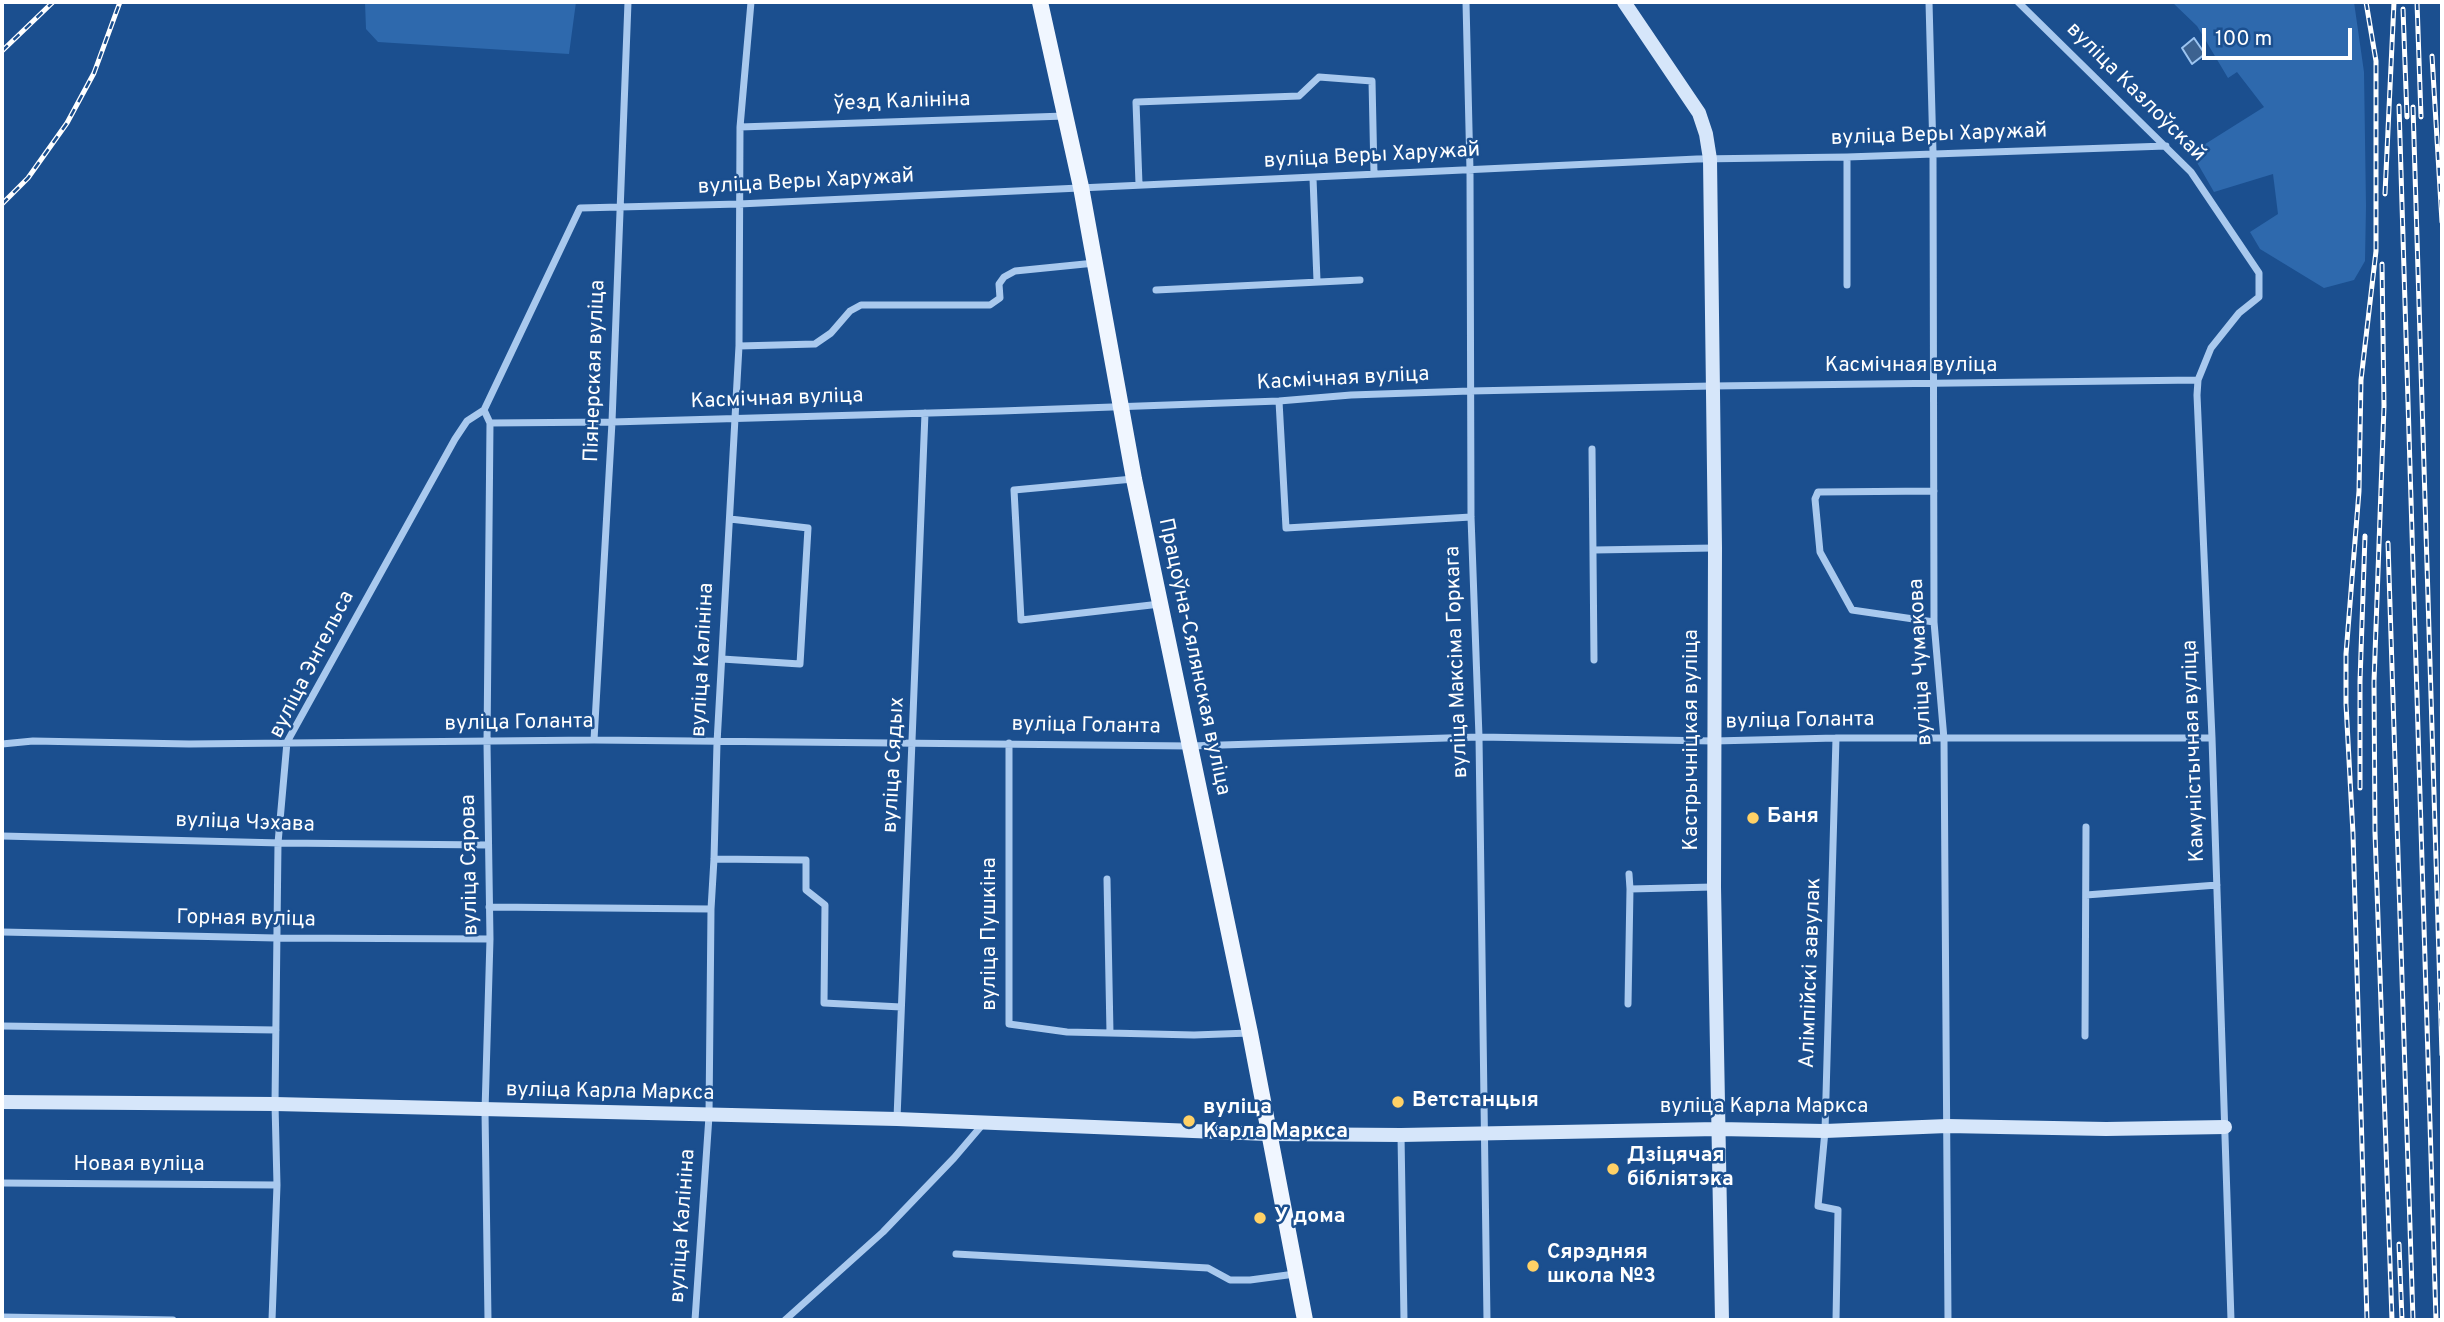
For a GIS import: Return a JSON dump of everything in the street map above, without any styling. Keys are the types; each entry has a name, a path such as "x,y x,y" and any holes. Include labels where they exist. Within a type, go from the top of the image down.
{"main road":[{"name":"Працоўна-Сялянская вуліца","path":"1041,2 1081,187 1134,479 1250,1033 1267,1134 1305,1320"}],"street":[{"name":"Піянерская вуліца","path":"594,740 612,422 628,2"},
{"name":"вуліца Калініна","path":"695,1320 709,1116 711,909 717,743 739,346 740,127 751,2"},
{"name":"вуліца Максіма Горкага","path":"1466,2 1470,171 1471,517 1479,737 1487,1320"},
{"name":"Кастрычніцкая вуліца","path":"1624,2 1699,113 1710,159 1715,548 1714,887 1722,1320"},
{"name":"вуліца Чумакова","path":"1929,2 1935,385 1934,622 1944,739 1948,1320"},
{"name":"вуліца Казлоўскай","path":"2018,2 2192,172 2220,214"},
{"path":"1139,184 1136,102 1299,96 1319,78 1372,81 1374,174"},
{"name":"ўезд Калініна","path":"740,127 1066,116"},
{"name":"вуліца Веры Харужай","path":"580,208 739,204 1710,159 2166,146"},
{"path":"1847,157 1847,285"},
{"path":"1313,178 1317,281"},
{"name":"вуліца Энгельса","path":"272,1320 277,1185 275,1104 278,843 287,742 456,438 467,421 484,410 580,208"},
{"name":"Камуністычная вуліца","path":"2220,214 2259,273 2259,297 2239,313 2211,348 2198,380 2231,1320"},
{"path":"739,346 815,344 831,333 849,312 861,305 990,305 1000,298 999,284 1014,271 1095,262"},
{"path":"1156,290 1360,279"},
{"name":"Касмічная вуліца","path":"490,423 925,413 1279,401 1351,395 1471,391 2198,380"},
{"path":"1279,401 1286,528 1471,517"},
{"name":"вуліца Сярова","path":"484,410 490,423 487,743 489,939 485,1111 488,1320"},
{"name":"вуліца Сядых","path":"897,1119 925,413"},
{"path":"1592,449 1594,660"},
{"path":"1134,479 1014,490 1021,620 1160,604"},
{"path":"1934,491 1818,492 1815,499 1820,552 1852,610 1934,622"},
{"path":"722,659 800,664 802,637 808,528 730,519"},
{"path":"1594,550 1715,548"},
{"name":"вуліца Голанта","path":"2,744 33,741 189,744 594,740 1190,746 1479,737 1714,741 1836,738 2212,738"},
{"name":"Алімпійскі завулак","path":"1836,738 1825,1131 1818,1206 1838,1210 1836,1320"},
{"name":"вуліца Пушкіна","path":"1009,743 1009,1024 1067,1032 1194,1035 1250,1033"},
{"path":"2085,1036 2086,827"},
{"name":"вуліца Чэхава","path":"2,836 488,845"},
{"path":"714,859 806,860 806,890 825,905 824,1003 901,1007"},
{"path":"1628,1004 1629,874"},
{"path":"1107,878 1110,1033"},
{"path":"2086,895 2217,885"},
{"path":"1630,888 1714,887"},
{"path":"489,907 711,909"},
{"name":"Горная вуліца","path":"2,932 489,939"},
{"path":"2,1026 276,1030"},
{"name":"вуліца Карла Маркса","path":"2,1102 275,1104 897,1119 1267,1134 1401,1135 1718,1129 1825,1131 1947,1126 2225,1128"},
{"path":"785,1320 892,1223 983,1124"},
{"path":"1401,1135 1404,1320"},
{"name":"Новая вуліца","path":"2,1183 277,1185"},
{"path":"956,1254 1208,1268 1230,1280 1296,1274"},
{"path":"2,1317 173,1320"}],"shaded area":[{"path":"365,2 576,2 569,54 378,42 366,29"},
{"path":"2172,2 2354,2 2364,72 2366,206 2365,261 2354,280 2324,288 2260,249 2250,232 2278,214 2273,174 2214,192 2195,159 2202,146 2264,107 2237,72 2228,78 2197,26"},
{"path":"2194,38 2205,54 2192,64 2182,48"}],"railway":[{"path":"2,51 53,2"},
{"path":"2,204 28,178 67,123 94,73 120,2"},
{"path":"2366,2 2376,61 2376,251 2361,380 2359,491 2346,654 2346,704 2353,834 2367,1320"},
{"path":"2385,194 2394,2"},
{"path":"2417,2 2421,117"},
{"path":"2403,9 2407,117"},
{"path":"2432,56 2442,222"},
{"path":"2399,106 2436,1320"},
{"path":"2413,107 2442,1055"},
{"path":"2382,264 2384,406 2374,682 2375,832 2392,1320"},
{"path":"2360,788 2360,681 2365,536"},
{"path":"2388,543 2413,1320"},
{"path":"2399,1244 2402,1320"}],"place":[{"name":"Баня","path":"1753,818"},
{"name":"Ветстанцыя","path":"1398,1102"},
{"name":"вуліца Карла Маркса","path":"1189,1121"},
{"name":"Дзіцячая бібліятэка","path":"1613,1169"},
{"name":"У дома","path":"1260,1218"},
{"name":"Сярэдняя школа №3","path":"1533,1266"}]}
